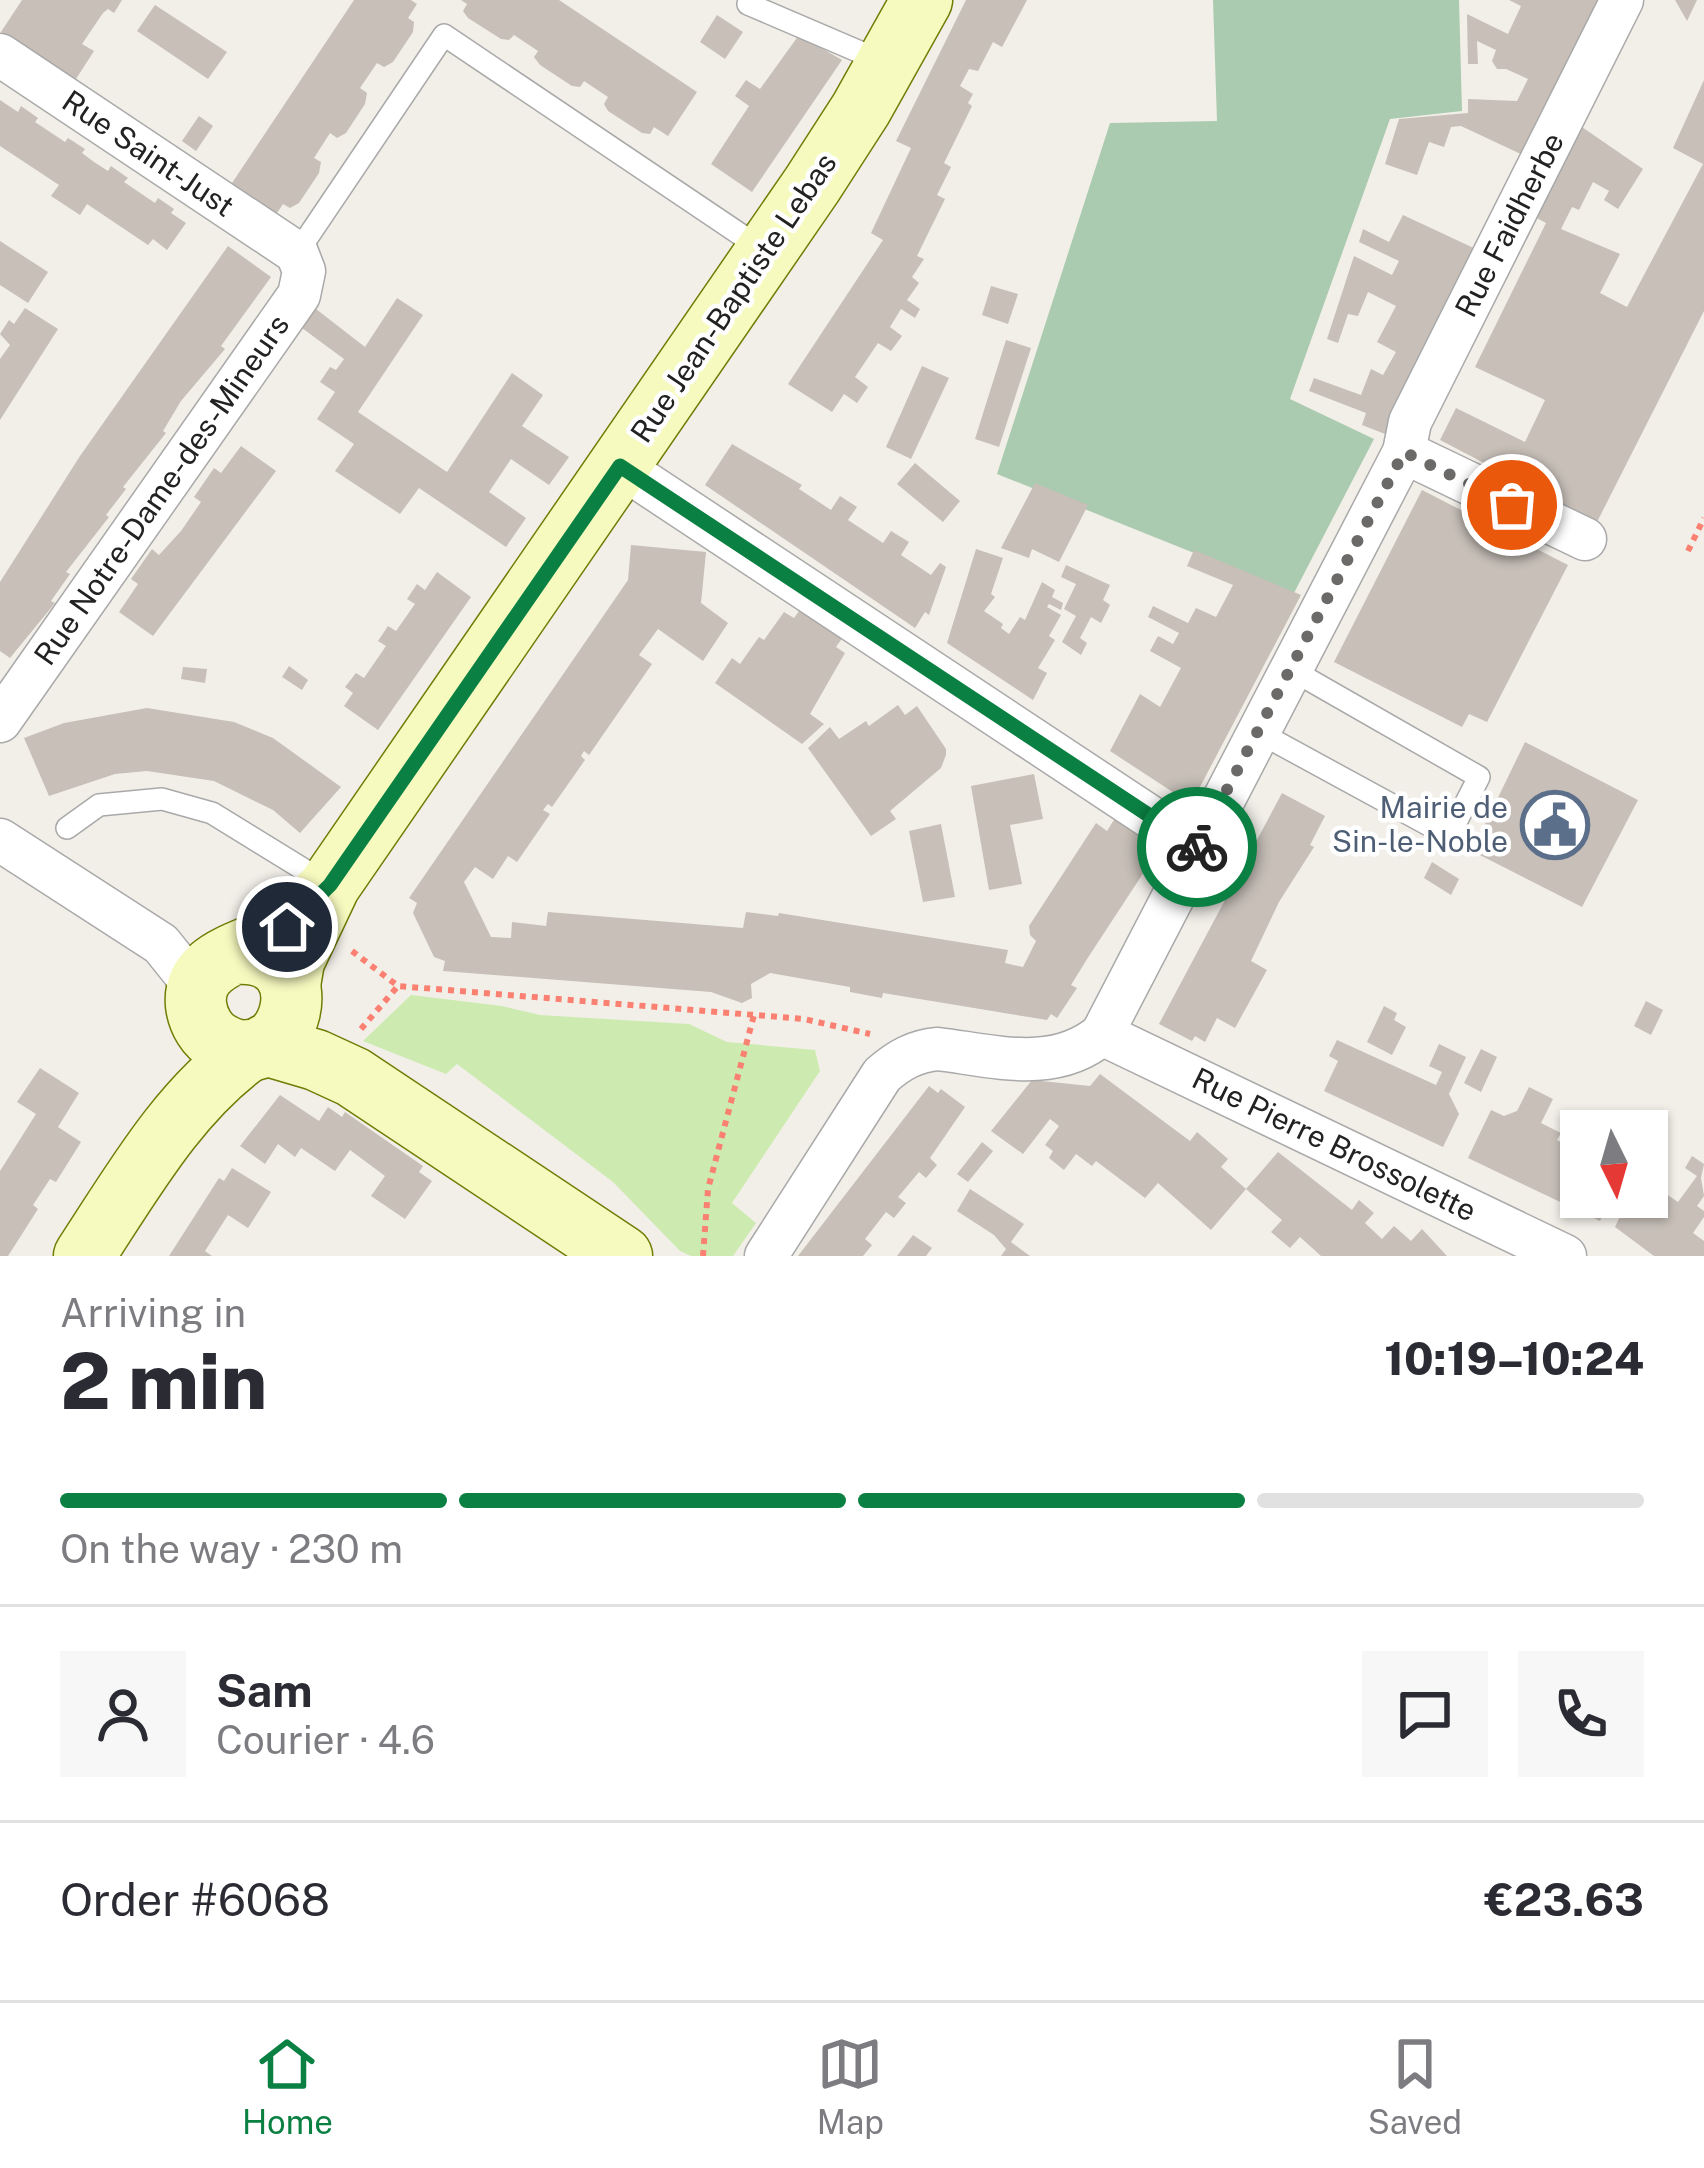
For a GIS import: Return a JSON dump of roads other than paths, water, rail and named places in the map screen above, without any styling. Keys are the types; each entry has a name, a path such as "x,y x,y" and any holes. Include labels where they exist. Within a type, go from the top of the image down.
{"street":[{"name":"Rue Jean-Baptiste Lebas","path":"274,1019 321,903 765,251 888,64 922,0"},
{"name":"Rue Faidherbe","path":"1102,1034 1404,452 1410,422 1622,0"},
{"name":"Rue Saint-Just","path":"0,55 296,253"},
{"name":"Rue Notre-Dame-des-Mineurs","path":"0,721 299,295 304,271 296,253"},
{"path":"1404,452 1585,539"},
{"path":"620,466 1197,848"},
{"path":"0,840 161,944 210,986"},
{"name":"Rue Jean-Baptiste Lebas","path":"210,986 321,903"},
{"path":"84,1256 148,1160 214,1078 274,1019 272,962 258,955 210,986 148,1160"},
{"path":"210,986 208,1033 220,1043 274,1019 330,1043 397,1105 622,1256"},
{"path":"766,1256 882,1075 911,1055 938,1049 1042,1060 1083,1050 1102,1034"},
{"name":"Rue Pierre Brossolette","path":"1102,1034 1565,1256"}],"lane":[{"path":"748,4 888,64"},
{"path":"296,253 445,35 765,251"},
{"path":"1258,732 1449,836 1479,777 1292,670"},
{"path":"67,828 99,805 162,799 212,813 321,903"}],"place":[{"name":"Mairie de Sin-le-Noble","path":"1555,825"}]}
